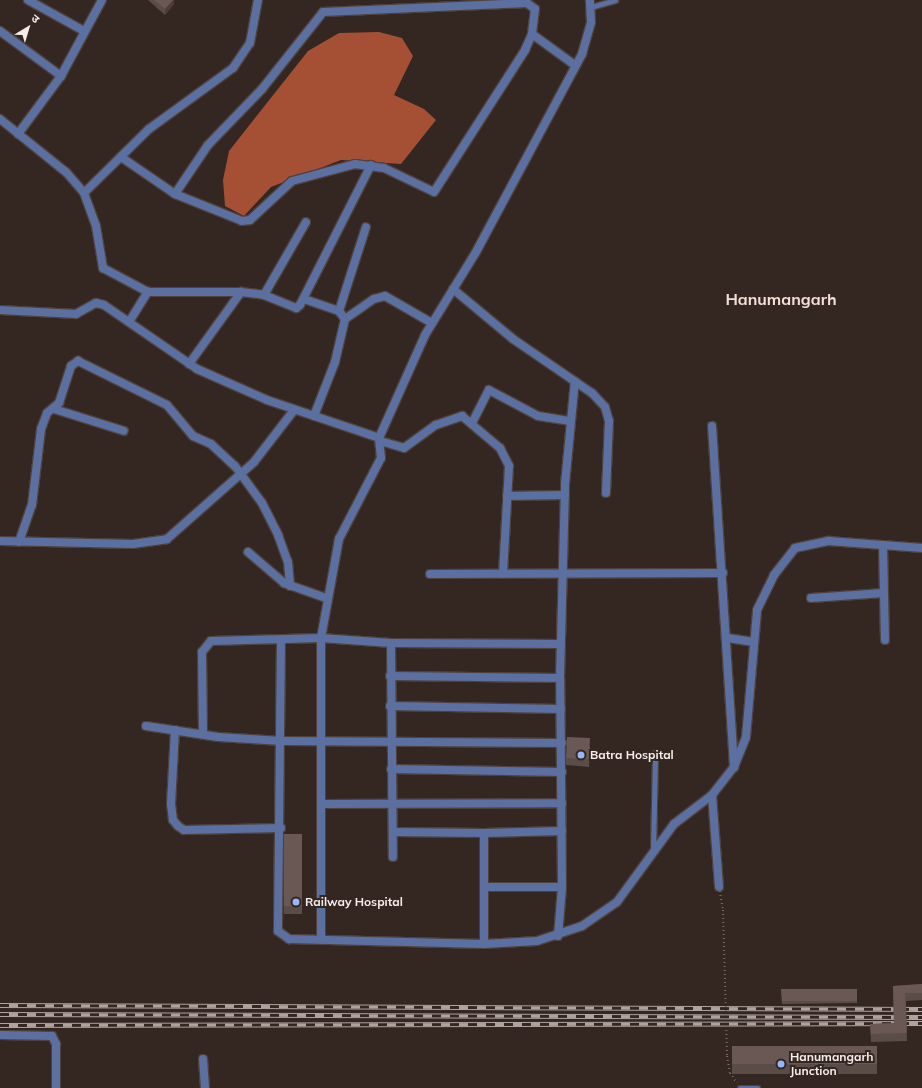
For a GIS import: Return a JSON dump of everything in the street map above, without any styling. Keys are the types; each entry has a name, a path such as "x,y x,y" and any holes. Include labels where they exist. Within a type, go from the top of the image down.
{"street":[{"path":"28,0 84,31"},
{"path":"18,134 61,76 102,0"},
{"path":"84,193 163,118 234,68 250,43 258,0"},
{"path":"121,157 176,194 242,221 250,220 292,181 339,166 371,165 396,173 426,190 434,192 439,188 525,50 532,34 535,9 527,3 324,12 262,89 208,145 176,194"},
{"path":"321,940 321,638 326,598 339,539 381,458 380,440 432,323 476,252 576,66 588,38 590,4"},
{"path":"0,31 61,76"},
{"path":"532,34 576,66"},
{"path":"0,119 66,172 84,193 96,226 103,268 148,292 241,292 264,295 296,308 304,299 371,165"},
{"path":"264,295 306,222"},
{"path":"340,311 366,228"},
{"path":"453,289 513,339 575,381 600,400 608,413 606,493"},
{"path":"129,322 148,292"},
{"path":"189,364 241,292"},
{"path":"314,416 335,362 345,319 374,299 385,296 432,323"},
{"path":"304,299 340,311 345,319"},
{"path":"0,310 76,314 96,303 129,322 189,364 294,410 380,440 400,449 450,418 462,416 472,423 508,460 503,574"},
{"path":"19,542 32,505 41,429 47,413 54,409 71,366 78,361 167,405 186,430 217,449 241,474 262,503 284,549 290,586"},
{"path":"558,936 562,887 562,709 560,678 565,495 575,381"},
{"path":"472,423 489,390 538,416 571,421"},
{"path":"54,409 124,431"},
{"path":"0,541 133,544 167,539 241,474 281,430 294,410"},
{"path":"712,426 728,638 734,767"},
{"path":"507,496 565,495"},
{"path":"281,640 282,740 278,932 289,939 484,944 558,936 601,915 617,902 674,824 712,795 734,767 746,736 757,610 774,575 795,548 829,541 922,548"},
{"path":"883,545 885,640"},
{"path":"248,552 290,586 326,598"},
{"path":"430,574 723,573"},
{"path":"811,598 884,592"},
{"path":"203,734 204,648 211,641 321,638 391,643 561,644"},
{"path":"728,638 754,642"},
{"path":"391,643 390,740 393,857"},
{"path":"390,676 560,678"},
{"path":"390,706 562,709"},
{"path":"146,726 203,734 282,740 320,739 562,743"},
{"path":"175,730 171,804 173,820 178,826 184,830 280,828"},
{"path":"391,769 562,772"},
{"path":"712,795 719,887"},
{"path":"321,804 392,802 562,803"},
{"path":"393,832 484,833 562,831"},
{"path":"484,833 484,944"},
{"path":"484,887 562,887"},
{"path":"0,1035 52,1036 56,1044 56,1088"},
{"path":"203,1059 205,1088"}],"lane":[{"path":"590,4 614,0"},
{"path":"653,852 655,753"},
{"path":"740,1088 758,1088"}],"path":[{"path":"719,887 723,910 727,1056 730,1073 740,1088"}],"shaded area":[{"path":"379,32 402,38 413,56 394,95 424,109 436,120 401,164 341,160 271,187 244,216 225,206 223,180 229,151 308,51 339,33"}],"building":[{"path":"154,0 173,0 165,9"},
{"path":"567,737 590,738 589,759 566,758"},
{"path":"284,834 302,834 302,906 284,906"},
{"path":"922,984 922,993 905,993 907,1033 871,1034 870,1024 894,1023 893,986"},
{"path":"781,989 857,989 857,1001 782,1001"},
{"path":"732,1046 877,1046 877,1064 732,1064"}],"railway":[{"path":"0,1005 922,1009"},
{"path":"0,1014 922,1017"},
{"path":"0,1025 922,1023"}],"place":[{"name":"Batra Hospital","path":"581,755"},
{"name":"Railway Hospital","path":"296,902"},
{"name":"Hanumangarh Junction","path":"781,1064"}],"district":[{"name":"Hanumangarh","path":"781,299"}]}
